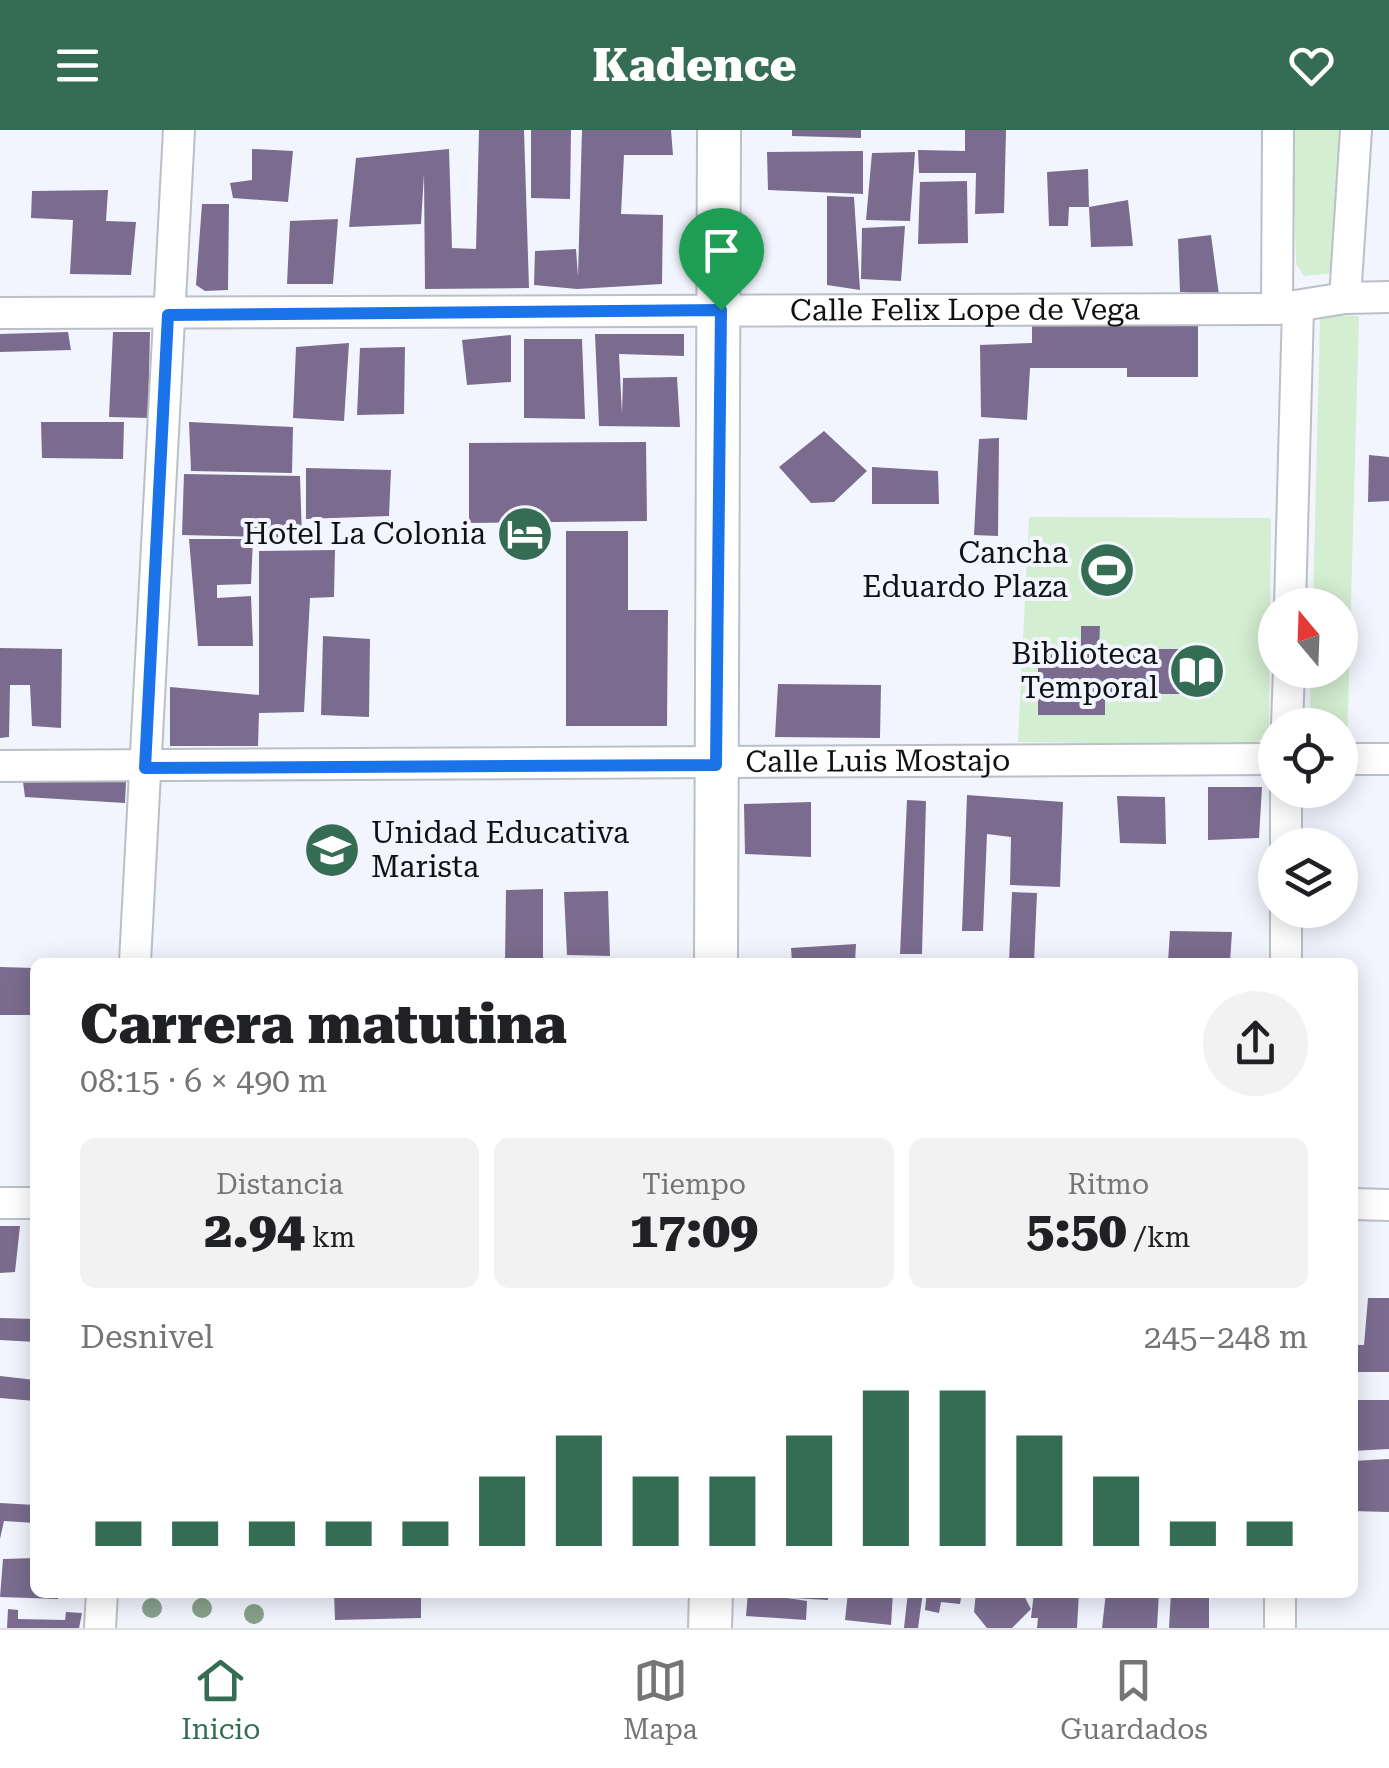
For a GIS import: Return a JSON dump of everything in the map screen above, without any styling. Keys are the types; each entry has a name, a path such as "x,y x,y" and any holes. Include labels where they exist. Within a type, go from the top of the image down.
{"main road":[{"path":"716,958 719,130"},
{"path":"710,1598 710,1628"}],"street":[{"path":"135,958 179,130"},
{"path":"1278,130 1288,308 1290,588"},
{"path":"1345,298 1356,130"},
{"name":"Calle Felix Lope de Vega","path":"0,312 168,315 1288,308 1345,298 1389,298"},
{"name":"Calle Luis Mostajo","path":"0,766 1258,759"},
{"path":"1358,759 1389,759"},
{"path":"1286,928 1286,958"},
{"path":"0,1204 30,1203"},
{"path":"1358,1204 1389,1204"},
{"path":"100,1628 102,1598"},
{"path":"1280,1598 1280,1628"}],"green space":[{"path":"1292,130 1347,130 1333,273 1304,276 1296,264"},
{"path":"1359,316 1351,588 1313,588 1320,319"},
{"path":"1029,517 1271,518 1270,588 1258,588 1258,688 1269,688 1269,708 1258,708 1258,741 1249,745 1018,742"},
{"path":"1311,688 1349,688 1348,708 1310,708"}],"building":[{"path":"479,130 524,130 529,288 425,289 424,174 421,224 349,227 356,158 449,149 452,248 476,249"},
{"path":"531,130 571,130 570,199 531,198"},
{"path":"582,130 671,130 673,155 624,155 621,214 663,215 662,284 577,289 534,285 535,251 576,249 578,276"},
{"path":"792,130 861,130 861,138 792,136"},
{"path":"965,130 1006,130 1004,213 975,214 976,173 919,173 918,150 965,151"},
{"path":"252,149 293,151 288,202 233,198 230,183 252,180"},
{"path":"863,151 863,194 768,190 767,152"},
{"path":"915,152 910,221 866,220 872,153"},
{"path":"1088,169 1089,207 1069,207 1068,226 1049,226 1047,172"},
{"path":"967,181 968,243 918,244 920,182"},
{"path":"108,190 106,221 136,222 131,275 70,274 73,220 31,218 32,191"},
{"path":"827,196 854,197 860,290 827,285"},
{"path":"1128,200 1133,246 1091,247 1089,207"},
{"path":"202,204 229,204 228,290 205,291 196,285"},
{"path":"338,219 333,284 287,284 290,221"},
{"path":"905,226 901,281 861,279 862,228"},
{"path":"1211,235 1219,295 1180,292 1178,239"},
{"path":"1032,323 1198,324 1198,377 1127,377 1127,368 1030,368 1027,420 981,417 980,345 1032,343"},
{"path":"68,332 71,350 0,352 0,334"},
{"path":"113,332 150,332 148,418 109,417"},
{"path":"595,334 684,334 684,356 619,354 622,414 623,378 677,377 680,427 599,426"},
{"path":"511,335 511,382 467,385 462,340"},
{"path":"524,339 582,339 585,419 524,418"},
{"path":"349,343 344,421 293,418 296,347"},
{"path":"405,347 404,414 357,415 360,348"},
{"path":"41,422 124,422 123,459 42,458"},
{"path":"189,422 293,427 292,473 191,471"},
{"path":"824,431 867,471 834,502 811,503 779,467"},
{"path":"999,438 998,536 974,535 979,439"},
{"path":"646,442 647,521 469,523 469,443"},
{"path":"1369,455 1389,457 1389,501 1368,502"},
{"path":"872,467 938,471 939,504 872,504"},
{"path":"306,468 391,470 389,516 306,519"},
{"path":"184,474 300,476 302,538 182,535"},
{"path":"566,531 628,531 628,610 668,610 667,726 566,726"},
{"path":"189,539 253,539 251,584 217,585 217,598 251,596 253,646 198,646"},
{"path":"335,550 334,597 310,598 304,712 259,713 258,746 170,746 170,687 259,695 259,551"},
{"path":"1081,626 1100,626 1099,649 1215,649 1215,694 1105,694 1105,715 1038,715 1038,653 1081,653"},
{"path":"323,636 370,639 369,717 321,715"},
{"path":"0,648 62,649 61,728 32,726 30,685 10,685 9,737 0,738"},
{"path":"778,684 881,685 880,738 775,737"},
{"path":"23,782 126,782 125,803 25,797"},
{"path":"1208,787 1258,787 1258,838 1208,840"},
{"path":"967,795 1063,802 1060,887 1010,885 1011,837 987,834 983,931 962,931"},
{"path":"1117,796 1165,797 1166,844 1120,843"},
{"path":"907,800 926,801 922,954 900,954"},
{"path":"811,802 811,857 745,854 744,804"},
{"path":"543,889 543,958 505,958 506,890"},
{"path":"608,891 610,956 567,955 564,892"},
{"path":"1012,892 1037,893 1034,958 1009,958"},
{"path":"1170,931 1232,932 1230,958 1168,958"},
{"path":"856,944 855,958 792,958 791,948"},
{"path":"0,967 30,968 30,1015 0,1015"},
{"path":"0,1226 20,1226 15,1272 0,1273"},
{"path":"1368,1298 1389,1298 1389,1372 1358,1372 1358,1345 1364,1345"},
{"path":"0,1318 30,1319 30,1342 0,1340"},
{"path":"0,1376 30,1379 30,1401 0,1398"},
{"path":"1358,1400 1389,1400 1389,1449 1358,1451"},
{"path":"1389,1459 1389,1512 1358,1511 1358,1461"},
{"path":"0,1503 30,1505 30,1523 4,1521 0,1539"},
{"path":"30,1558 30,1598 58,1599 0,1597 3,1559"},
{"path":"334,1598 421,1598 421,1618 335,1620"},
{"path":"748,1598 807,1601 806,1620 746,1616"},
{"path":"847,1598 893,1598 891,1625 845,1620"},
{"path":"907,1598 922,1598 918,1628 904,1628"},
{"path":"926,1598 961,1598 960,1604 941,1602 939,1613 925,1610"},
{"path":"975,1598 1025,1598 1031,1609 1012,1628 987,1628 974,1612"},
{"path":"1033,1598 1079,1598 1077,1628 1037,1628 1038,1618 1031,1618"},
{"path":"1105,1598 1159,1598 1157,1628 1102,1628"},
{"path":"1171,1598 1209,1598 1209,1628 1169,1628"},
{"path":"8,1609 18,1610 18,1619 65,1620 66,1612 82,1613 79,1628 7,1628"}],"place":[{"name":"Hotel La Colonia","path":"525,534"},
{"name":"Cancha Eduardo Plaza","path":"1107,570"},
{"name":"Biblioteca Temporal","path":"1197,671"},
{"name":"Unidad Educativa Marista","path":"332,850"}],"route":[{"path":"721,310 716,765 145,768 168,315 721,310"}]}
